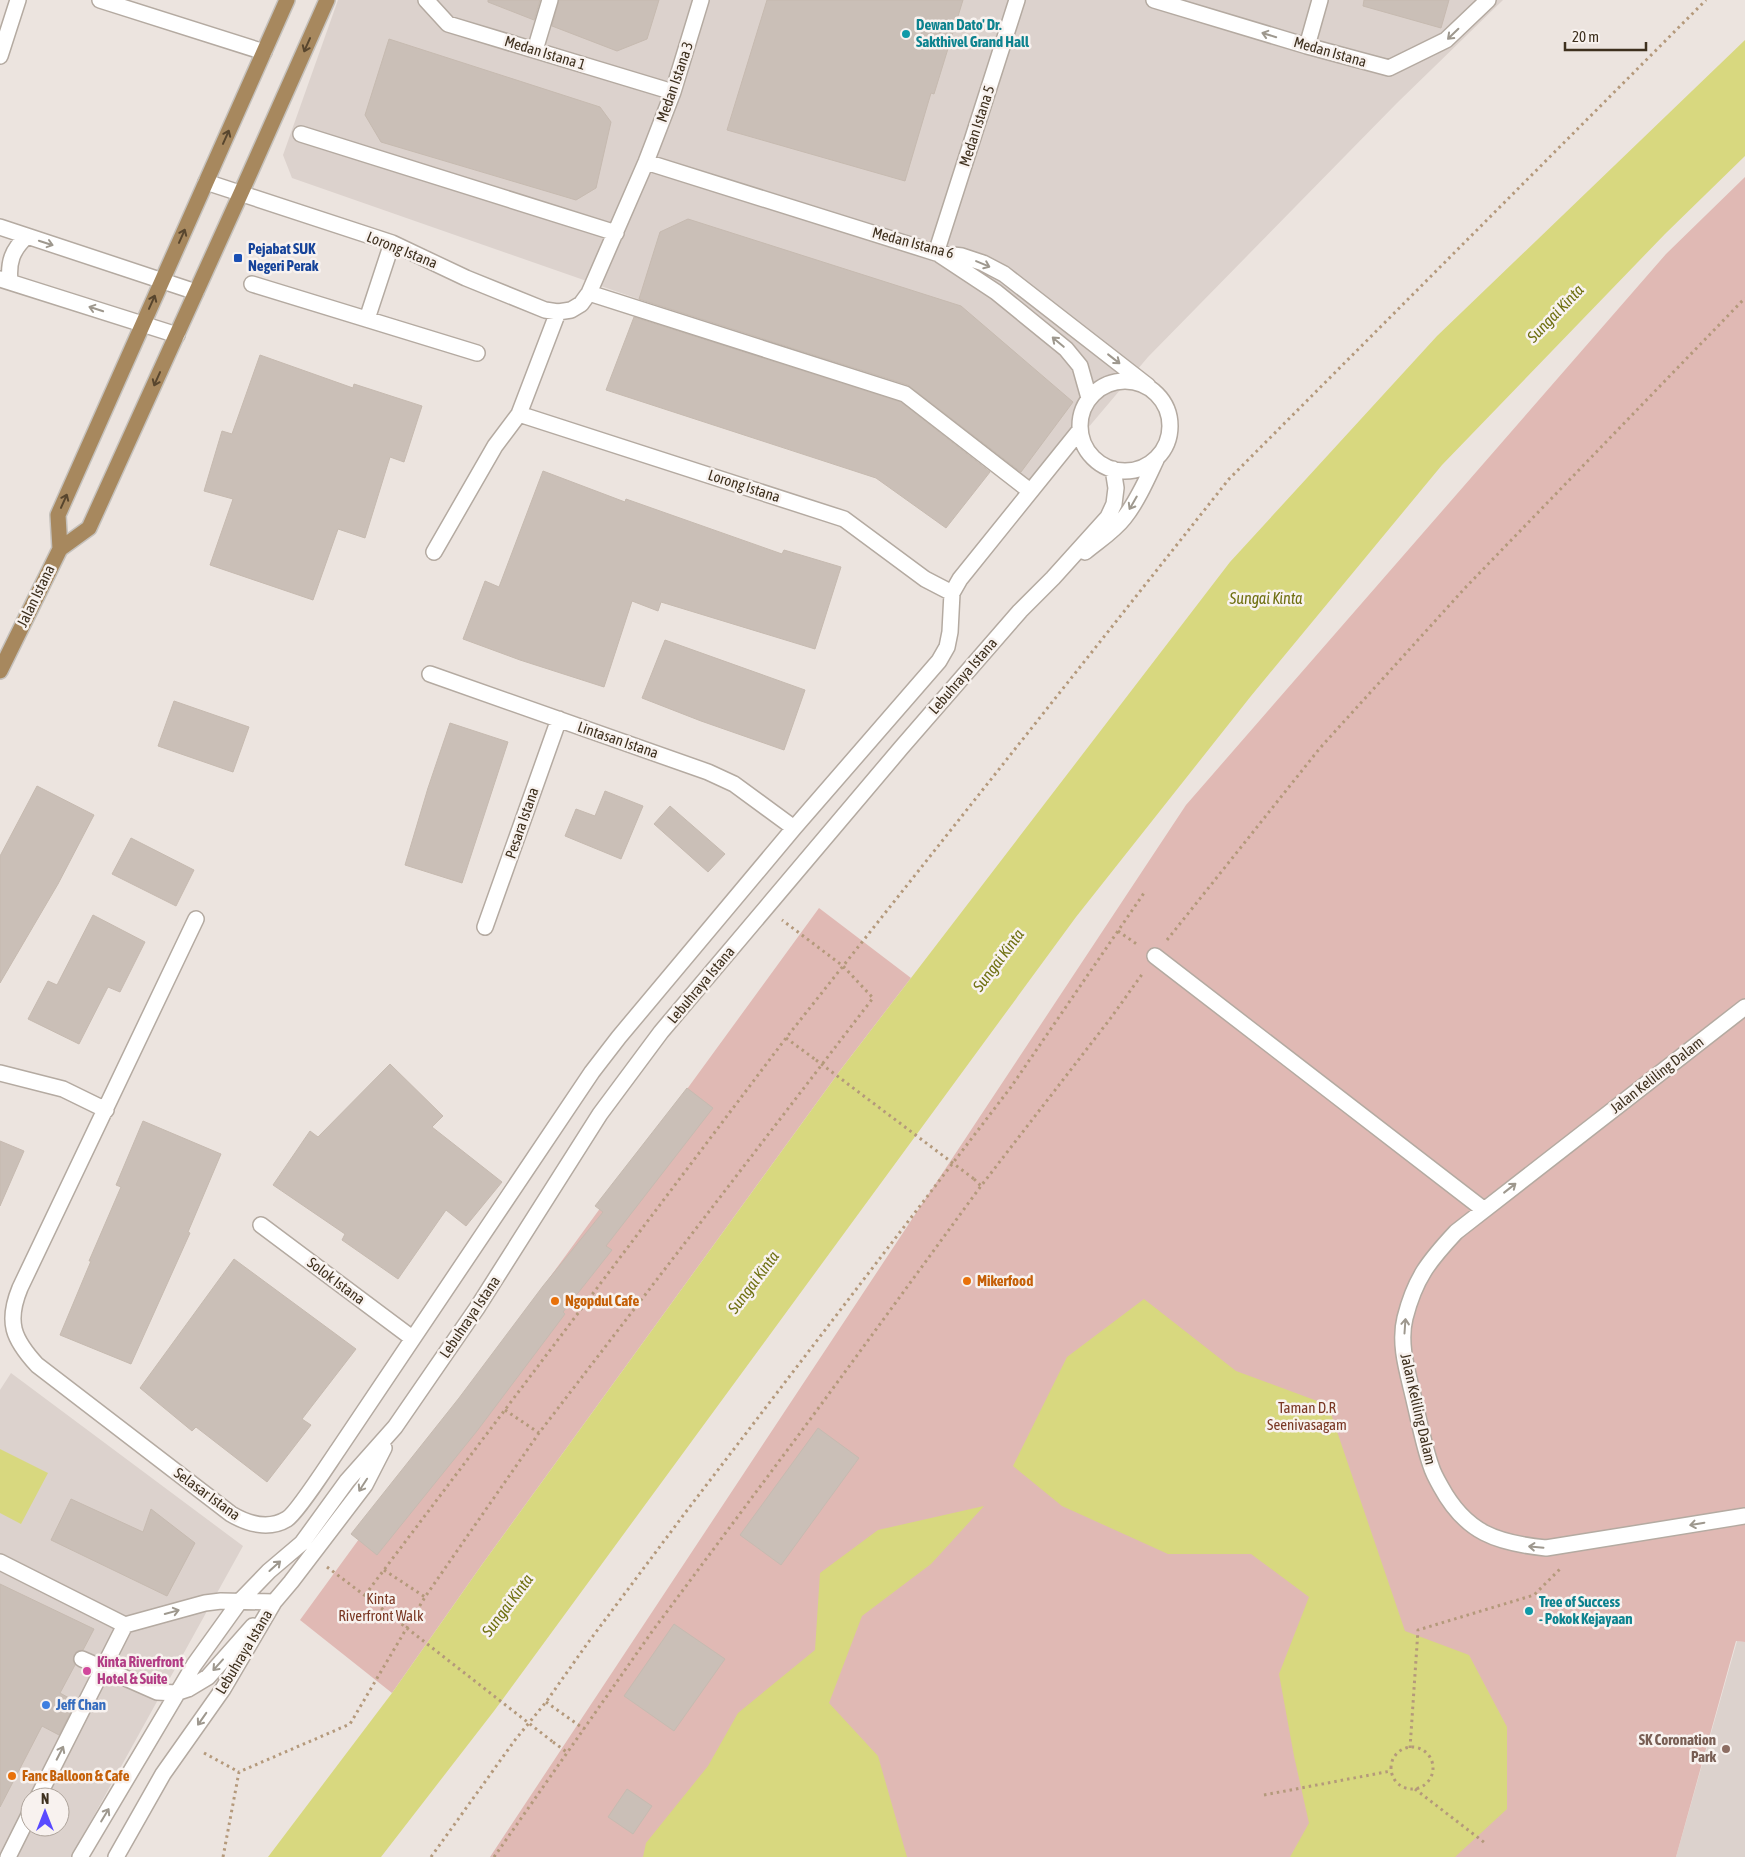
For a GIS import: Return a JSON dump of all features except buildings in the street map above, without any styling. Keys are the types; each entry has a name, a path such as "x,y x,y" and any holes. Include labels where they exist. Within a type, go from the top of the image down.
{"main road":[{"path":"60,549 58,515 287,0"},
{"path":"60,549 89,528 327,0"},
{"name":"Jalan Istana","path":"0,671 60,549"}],"street":[{"path":"0,56 18,0"},
{"path":"100,0 264,52"},
{"name":"Medan Istana 1","path":"426,0 448,24 673,92"},
{"path":"535,50 550,0"},
{"name":"Medan Istana 3","path":"589,293 646,162 673,92 701,0"},
{"name":"Medan Istana 5","path":"936,253 1017,0"},
{"name":"Medan Istana","path":"1154,0 1172,3 1306,46 1389,68 1446,40 1488,0"},
{"path":"1306,46 1320,0"},
{"path":"301,134 616,233"},
{"name":"Medan Istana 6","path":"646,162 936,253 962,256 983,263 1004,274 1148,386"},
{"name":"Lorong Istana","path":"206,182 392,243 506,295 533,306 558,312"},
{"path":"0,227 196,292"},
{"path":"27,236 10,257 9,269 5,280 177,335"},
{"path":"367,319 392,243"},
{"path":"936,253 996,292 1066,349 1080,366 1089,398"},
{"path":"252,284 477,353"},
{"path":"434,552 495,446 519,414 558,312 571,310 581,304 589,293 905,394 1030,492"},
{"path":"1122,380 1136,381 1148,386 1159,395 1167,406 1171,420 1170,435 1165,448 1156,460 1143,468 1128,471 1114,469 1101,464 1090,455 1083,443 1080,430 1082,413 1089,398 1098,389 1109,383 1122,380"},
{"name":"Lorong Istana","path":"519,414 844,519 925,579 952,593"},
{"path":"952,593 960,579 1080,430"},
{"name":"Lebuhraya Istana","path":"1052,578 1125,518 1156,460"},
{"name":"Lebuhraya Istana","path":"116,1857 163,1774 223,1689 274,1602 364,1485 395,1427 477,1308 600,1114 661,1032 765,908 1014,618 1108,517 1114,504 1115,496 1114,469"},
{"name":"Selasar Istana","path":"106,1110 20,1288 14,1303 12,1319 15,1334 24,1350 38,1365 232,1514 244,1521 259,1525 274,1524 288,1519 338,1450 592,1072 618,1037 939,660 948,647 952,593"},
{"name":"Lintasan Istana","path":"430,674 699,768 734,784 794,828"},
{"name":"Pesara Istana","path":"486,927 559,719"},
{"path":"0,1074 63,1090 106,1110 196,919"},
{"path":"1155,956 1483,1209"},
{"name":"Jalan Keliling Dalam","path":"1745,1007 1483,1209 1456,1232 1429,1261 1413,1290 1404,1320 1404,1355 1431,1468 1447,1499 1465,1520 1492,1538 1517,1545 1546,1548 1745,1516"},
{"name":"Solok Istana","path":"261,1225 412,1338"},
{"name":"Lebuhraya Istana","path":"80,1857 176,1693 240,1601 269,1571 302,1543 347,1481 395,1427"},
{"path":"0,1562 125,1625 205,1603 274,1602"},
{"path":"82,1659 157,1692 176,1693 188,1689 208,1677 274,1602"},
{"path":"43,1787 125,1625"},
{"path":"8,1857 20,1833"}],"path":[{"path":"365,1595 786,1038 1228,479 1706,0"},
{"path":"494,1857 651,1633 981,1186 1110,1019 1189,910 1320,748 1465,588 1745,298"},
{"path":"431,1857 515,1740 546,1702 685,1513 1011,1087 1144,892"},
{"path":"239,1772 350,1724 426,1597 539,1433 874,998 843,966 765,908"},
{"path":"786,1038 981,1186"},
{"path":"505,1410 539,1433"},
{"path":"1410,1748 1418,1630 1534,1595 1588,1542"},
{"path":"311,1555 568,1753"},
{"path":"384,1570 426,1597"},
{"path":"546,1702 584,1729"},
{"path":"1410,1748 1418,1748 1425,1752 1431,1758 1433,1766 1429,1781 1415,1789 1407,1788 1400,1784 1394,1778 1391,1771 1392,1762 1396,1755 1402,1750 1410,1748"},
{"path":"208,1756 239,1772"},
{"path":"1264,1795 1391,1771"},
{"path":"223,1857 239,1772"},
{"path":"1415,1789 1485,1843"}],"shaded area":[{"path":"338,0 1503,0 1397,103 1148,357 1032,494 907,393 292,178 283,155"},
{"name":"Kinta Riverfront Hotel & Suite","path":"11,1373 243,1546 71,1857 0,1857 0,1390"},
{"name":"SK Coronation Park","path":"1737,1641 1745,1642 1745,1857 1676,1857"}],"green space":[{"name":"Taman D.R Seenivasagam","path":"1745,177 1745,1642 1736,1641 1676,1857 490,1857 1186,805 1666,254"},
{"name":"Kinta Riverfront Walk","path":"819,908 911,978 842,1068 481,1566 392,1693 300,1620"}],"water":[{"name":"Sungai Kinta","path":"1745,40 1745,156 1665,234 1442,465 1251,696 1076,917 494,1711 381,1857 268,1857 392,1693 481,1566 842,1068 1230,562 1437,336"},
{"path":"1144,1299 1236,1371 1328,1405 1405,1631 1469,1655 1507,1727 1507,1809 1455,1857 1290,1857 1309,1823 1279,1674 1309,1597 1251,1554 1168,1554 1062,1506 1013,1466 1067,1357"},
{"path":"0,1449 48,1473 21,1524 0,1513"},
{"path":"984,1506 931,1564 862,1616 829,1703 878,1756 907,1857 643,1857 646,1843 708,1766 738,1713 815,1650 820,1573 878,1530"}],"place":[{"name":"Dewan Dato' Dr. Sakthivel Grand Hall","path":"906,34"},
{"name":"Pejabat SUK Negeri Perak","path":"238,258"},
{"name":"Mikerfood","path":"967,1281"},
{"name":"Ngopdul Cafe","path":"555,1301"},
{"name":"Tree of Success - Pokok Kejayaan","path":"1529,1611"},
{"name":"Kinta Riverfront Hotel & Suite","path":"87,1671"},
{"name":"Jeff Chan","path":"46,1705"},
{"name":"SK Coronation Park","path":"1726,1749"},
{"name":"Fanc Balloon & Cafe","path":"12,1776"}]}
